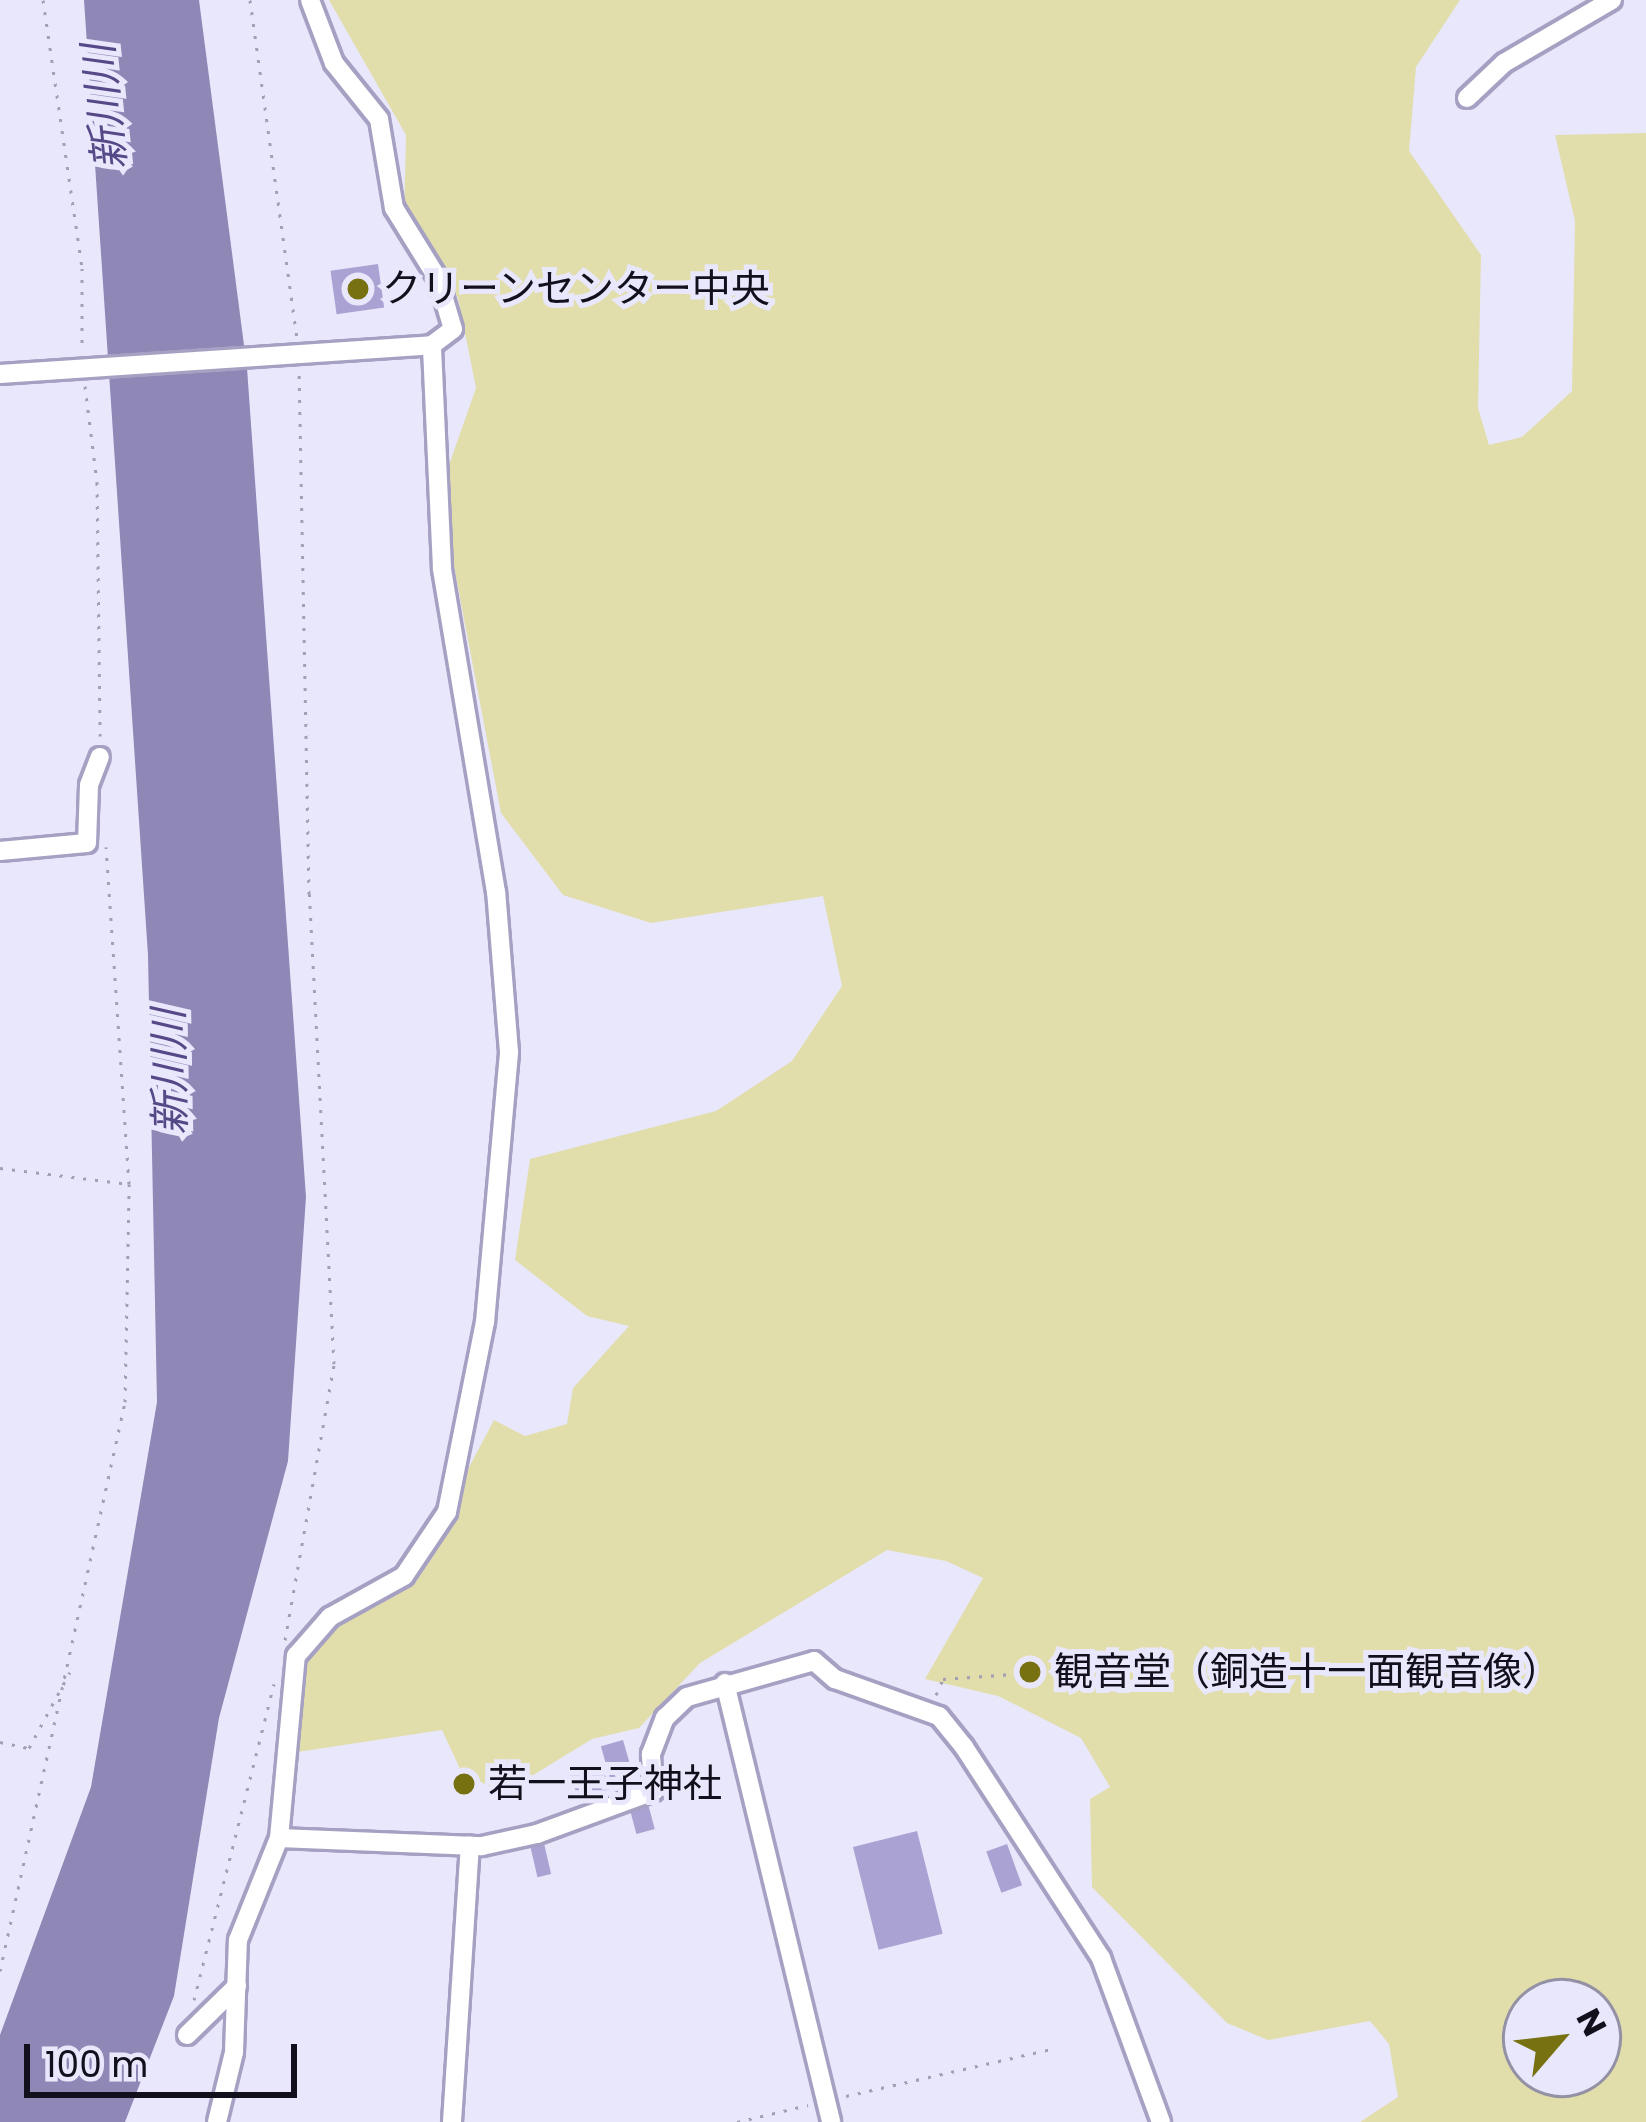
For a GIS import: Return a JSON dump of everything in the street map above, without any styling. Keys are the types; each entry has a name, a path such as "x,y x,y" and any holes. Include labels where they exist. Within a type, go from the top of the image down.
{"street":[{"path":"0,374 431,345 453,329 453,313 394,208 379,119 334,63 310,0"},
{"path":"1467,98 1504,62 1612,0"},
{"path":"217,2122 237,1986 238,1940 279,1838 296,1656 329,1617 404,1576 447,1513 464,1461 503,1162 504,974 442,568 431,345"},
{"path":"0,850 87,843 88,785 100,758"},
{"path":"279,1838 470,1846 537,1834 654,1791 651,1754 664,1718 725,1683 814,1661 835,1679 928,1713 964,1747 1102,1958 1161,2122"},
{"path":"725,1683 831,2122"},
{"path":"452,2122 470,1846"},
{"path":"187,2035 237,1986"}],"path":[{"path":"43,0 82,268 97,482 100,758"},
{"path":"250,0 298,351 309,894 334,1364 283,1646"},
{"path":"0,1971 70,1672 124,1402 129,1184 106,835"},
{"path":"0,1168 129,1184"},
{"path":"187,2035 278,1668"},
{"path":"0,1742 29,1748 70,1672"},
{"path":"928,1713 943,1679 1026,1673"},
{"path":"737,2122 1055,2048"}],"shaded area":[{"path":"329,0 1460,0 1416,67 1409,151 1481,255 1478,408 1489,445 1522,437 1572,391 1575,221 1555,135 1646,133 1646,2122 1360,2122 1398,2097 1389,2044 1370,2021 1268,2040 1227,2023 1092,1887 1090,1799 1110,1787 1081,1738 998,1696 925,1679 983,1578 946,1561 887,1550 700,1663 639,1728 592,1739 504,1793 462,1773 442,1730 291,1753 298,1657 332,1621 382,1603 420,1560 494,1420 525,1436 567,1424 573,1388 629,1326 587,1316 515,1260 530,1159 716,1111 792,1061 842,986 823,896 651,923 563,895 501,813 453,561 449,465 476,388 458,298 404,223 406,135"}],"water":[{"name":"新川川","path":"84,0 199,0 247,368 306,1197 288,1461 219,1718 174,1996 125,2122 0,2122 0,2035 91,1787 157,1402 148,955"}],"building":[{"name":"クリーンセンター中央","path":"378,264 384,308 337,314 330,271"},
{"path":"623,1740 632,1772 610,1778 601,1746"},
{"path":"601,1764 610,1789 579,1801 570,1775"},
{"path":"647,1800 655,1829 636,1834 629,1805"},
{"path":"917,1831 943,1934 879,1950 853,1847"},
{"path":"543,1839 551,1874 537,1877 529,1842"},
{"path":"1007,1844 1022,1885 1001,1893 986,1852"}],"place":[{"name":"クリーンセンター中央","path":"358,289"},
{"name":"観音堂（銅造十一面観音像）","path":"1030,1672"},
{"name":"若一王子神社","path":"464,1784"}]}
